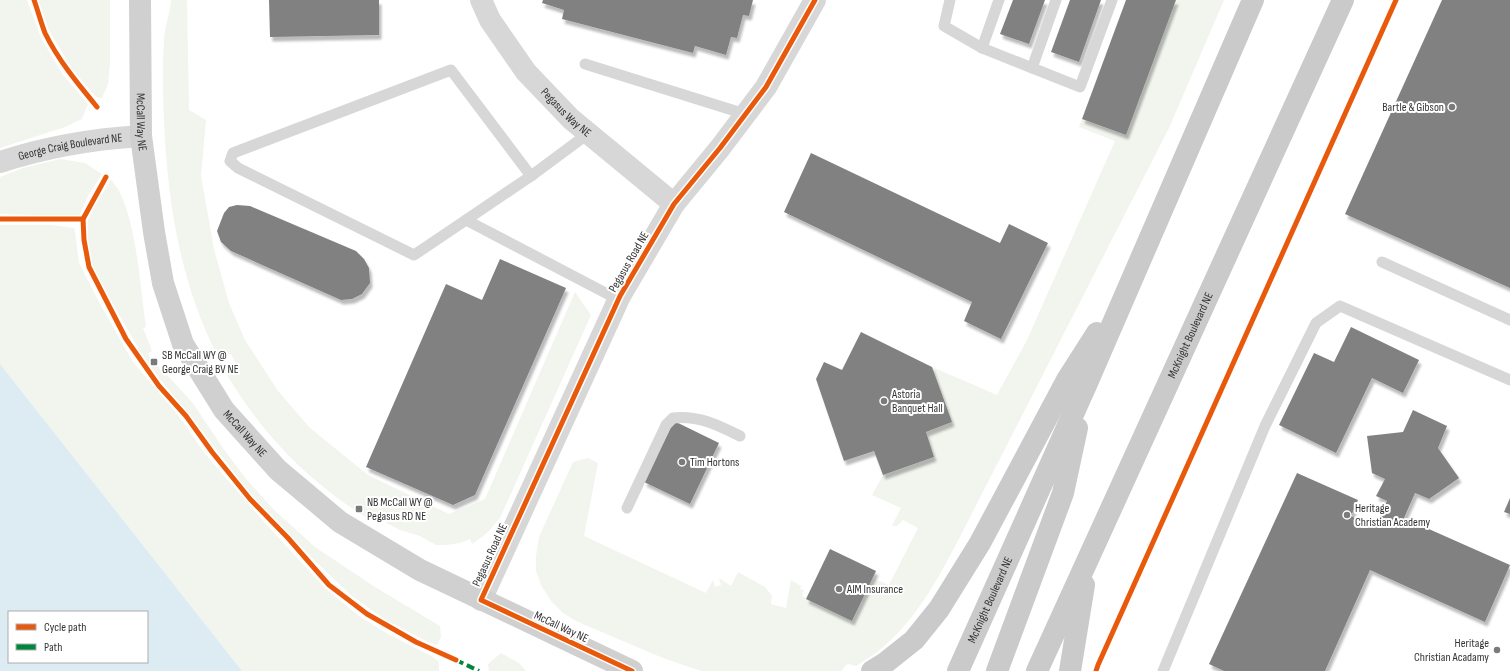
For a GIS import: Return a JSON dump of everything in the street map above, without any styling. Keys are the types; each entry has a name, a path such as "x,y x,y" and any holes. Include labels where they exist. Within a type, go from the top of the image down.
{"main road":[{"name":"McKnight Boulevard NE","path":"958,671 1087,384 1253,0"},
{"name":"McKnight Boulevard NE","path":"1037,671 1343,0"},
{"path":"872,671 885,663 914,640 939,609 980,543 1067,380 1132,278"},
{"path":"997,671 1063,493 1087,384"},
{"path":"1070,671 1089,556"}],"street":[{"name":"McCall Way NE","path":"140,0 141,136 154,232 163,283 183,344 224,410 278,470 340,522 420,570 632,671"},
{"name":"Pegasus Way NE","path":"481,0 490,20 526,72 571,119 674,204"},
{"name":"Pegasus Road NE","path":"481,600 619,300 674,204 766,87 814,0"},
{"name":"George Craig Boulevard NE","path":"0,162 29,153 103,138 141,136"}],"lane":[{"path":"982,48 999,0"},
{"path":"1032,68 1056,0"},
{"path":"948,1 944,26 982,48 1080,87 1112,0"},
{"path":"585,64 745,114"},
{"path":"531,176 451,70 232,153 230,161 238,168 414,255 531,176 589,134"},
{"path":"466,220 619,300"},
{"path":"1382,262 1510,320"},
{"path":"1162,671 1265,426 1316,323 1340,306 1510,380"},
{"path":"627,508 666,425 673,418 689,416 699,418 714,423 740,436"}],"shaded area":[{"path":"0,0 27,0 41,38 63,75 88,104 82,119 65,127 0,148"},
{"path":"38,0 110,0 110,64 108,84 102,98 96,97 72,69 49,30"},
{"path":"171,0 187,0 189,110 206,120 201,176 214,249 229,303 245,340 278,391 310,428 368,475 449,514 485,499 575,292 591,315 500,518 487,533 472,544 470,539 460,543 436,545 420,536 400,530 370,514 367,518 346,504 306,472 288,455 256,417 227,375 237,366 231,354 219,359 206,330 195,302 186,272 178,243 173,213 166,152 163,82 164,37"},
{"path":"1176,0 1224,0 1169,128 948,560 919,607 896,635 882,648 856,666 848,664 842,671 701,671 663,658 578,622 563,613 551,601 541,585 536,571 536,556 539,537 573,462 588,458 598,463 584,536 706,593 713,580 715,587 721,585 719,578 731,586 738,572 765,587 772,596 771,604 786,608 791,580 801,586 800,589 804,590 802,596 852,621 872,578 889,585 918,528 903,520 897,526 892,526 901,508 872,495 883,475 934,457 926,432 952,422 932,367 997,395 1027,340 1115,141 1079,127 1082,119 1126,135"},
{"path":"60,159 85,163 102,174 88,196 79,216 0,214 0,177 23,168"},
{"path":"111,180 120,193 126,207 134,240 146,327 143,328 152,351 148,353 154,367 158,366 164,376 167,375 192,402 225,451 247,480 273,509 315,547 375,587 440,626 441,637 437,645 428,642 386,620 352,596 316,562 250,493 159,378 140,351 106,292 91,262 86,239 88,220 95,205"},
{"path":"0,225 51,225 74,228 79,263 133,362 178,415 206,455 266,524 326,589 359,616 388,634 433,657 439,662 439,671 242,671 0,364"},
{"path":"0,364 242,671 0,671"},
{"path":"501,653 519,663 526,671 489,671 488,664"}],"building":[{"path":"269,0 379,0 379,35 270,37"},
{"path":"543,0 753,0 749,16 743,15 737,38 731,37 726,55 695,46 693,53 562,19 564,10 542,3"},
{"path":"1013,0 1045,0 1029,44 1000,34"},
{"path":"1070,0 1101,0 1079,62 1051,52"},
{"path":"1126,0 1176,0 1126,135 1082,119"},
{"name":"Bartle & Gibson","path":"1442,0 1510,0 1510,288 1345,214"},
{"path":"811,153 1000,243 1009,224 1048,243 1001,339 964,321 972,302 784,212"},
{"path":"237,205 250,206 356,251 364,259 369,268 370,283 362,294 352,299 341,300 231,251 221,242 217,231 224,213 229,207"},
{"path":"500,259 566,288 475,495 453,505 366,467 446,284 482,300"},
{"path":"1351,327 1419,360 1403,393 1372,378 1336,453 1279,425 1314,353 1334,362"},
{"name":"Astoria Banquet Hall","path":"861,332 932,367 952,422 926,432 934,457 883,475 874,451 844,461 816,379 824,362 842,370"},
{"path":"1413,410 1447,426 1438,448 1459,478 1429,499 1415,493 1404,518 1510,565 1485,622 1370,570 1325,671 1224,671 1209,664 1297,473 1358,500 1351,516 1375,528 1387,501 1376,496 1385,479 1372,473 1367,436 1403,432"},
{"name":"Tim Hortons","path":"674,421 719,443 690,504 644,482"},
{"path":"1510,498 1510,514 1504,512"},
{"name":"AIM Insurance","path":"830,549 876,571 852,621 806,599"}],"marked path":[{"path":"456,660 479,671"}],"cycle path":[{"path":"34,0 50,43 69,72 97,107"},
{"path":"632,671 481,600 620,296 674,204 720,148 766,87 815,0"},
{"path":"1096,671 1396,0"},
{"path":"106,177 83,219 84,240 89,267 126,339 159,386 186,416 212,452 250,499 288,538 329,585 367,614 416,642 456,660"},
{"path":"0,219 83,219"}],"place":[{"name":"Bartle & Gibson","path":"1452,107"},
{"name":"SB McCall WY @ George Craig BV NE","path":"154,362"},
{"name":"Astoria Banquet Hall","path":"884,401"},
{"name":"Tim Hortons","path":"682,462"},
{"name":"NB McCall WY @ Pegasus RD NE","path":"359,509"},
{"name":"Heritage Christian Academy","path":"1347,515"},
{"name":"AIM Insurance","path":"839,589"},
{"name":"Heritage Christian Acadamy","path":"1497,650"}]}
